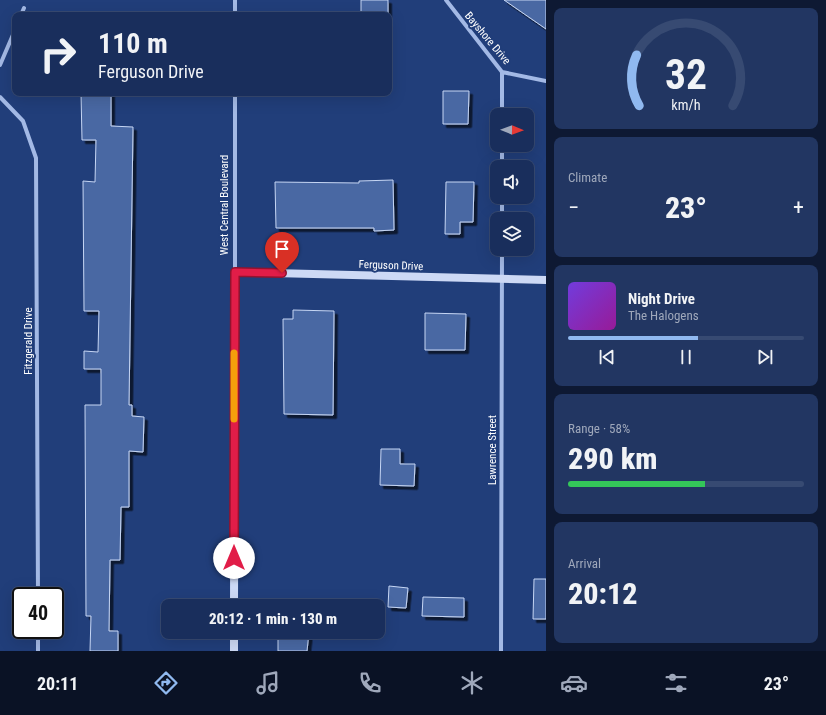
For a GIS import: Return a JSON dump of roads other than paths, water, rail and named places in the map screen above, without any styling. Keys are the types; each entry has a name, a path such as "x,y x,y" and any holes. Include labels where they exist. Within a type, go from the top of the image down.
{"street":[{"path":"235,0 235,12"},
{"name":"Bayshore Drive","path":"446,0 502,72 546,81"},
{"path":"22,12 24,8"},
{"path":"0,65 12,37"},
{"path":"502,72 502,108"},
{"name":"West Central Boulevard","path":"234,599 235,96"},
{"name":"Fitzgerald Drive","path":"0,97 22,121 36,158 38,587"},
{"name":"Lawrence Street","path":"501,651 502,256"},
{"name":"Ferguson Drive","path":"235,272 546,280"},
{"path":"38,639 38,651"},
{"path":"234,639 234,651"}]}
